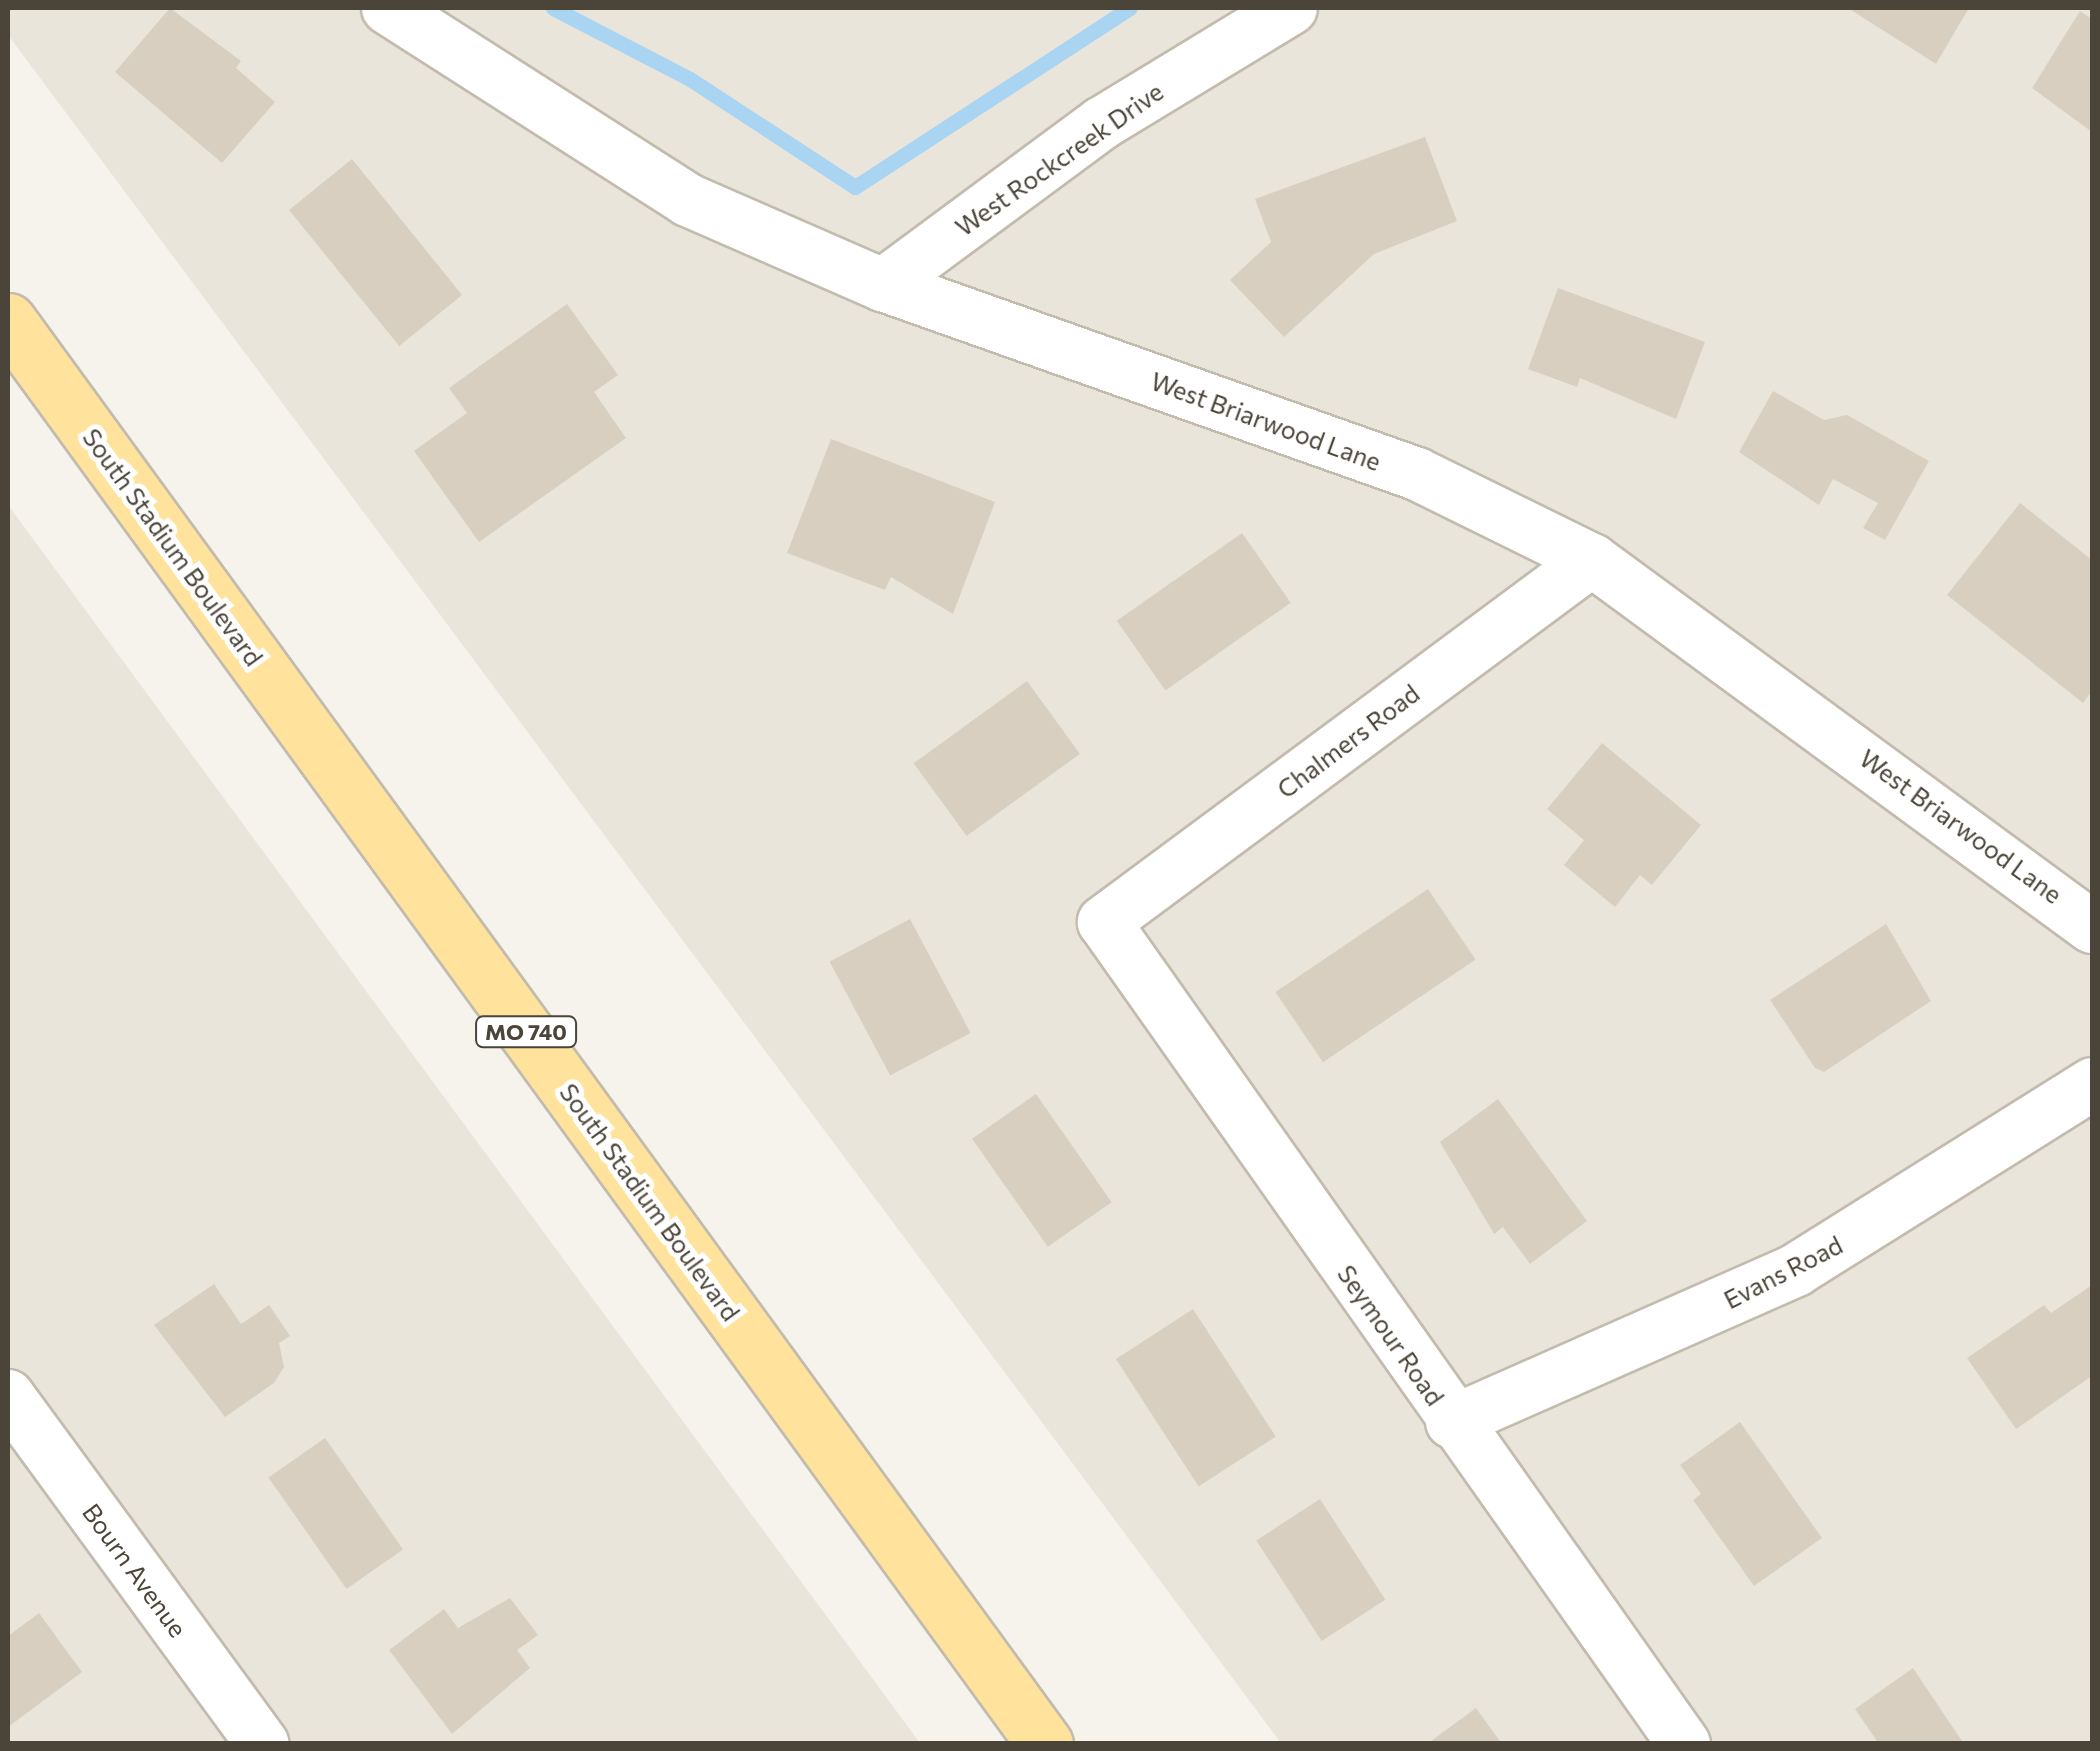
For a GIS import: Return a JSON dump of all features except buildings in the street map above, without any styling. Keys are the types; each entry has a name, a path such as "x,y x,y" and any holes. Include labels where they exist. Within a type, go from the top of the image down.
{"main road":[{"name":"South Stadium Boulevard","path":"8,321 1045,1744"}],"street":[{"name":"West Briarwood Lane","path":"388,8 688,200 883,284 1416,474 1592,560 2092,927"},
{"name":"West Rockcreek Drive","path":"883,284 1102,123 1291,8"},
{"name":"Chalmers Road","path":"1104,922 1592,560"},
{"name":"Seymour Road","path":"1104,922 1452,1422 1684,1744"},
{"name":"Evans Road","path":"1452,1422 1796,1270 2092,1084"},
{"name":"Bourn Avenue","path":"8,1396 23,1449 263,1744"}],"shaded area":[{"path":"8,8 2092,8 2092,1743 1281,1743 8,35"},
{"path":"8,505 920,1743 8,1743"}],"waterway":[{"path":"553,8 690,79 855,187 1130,8"}]}
